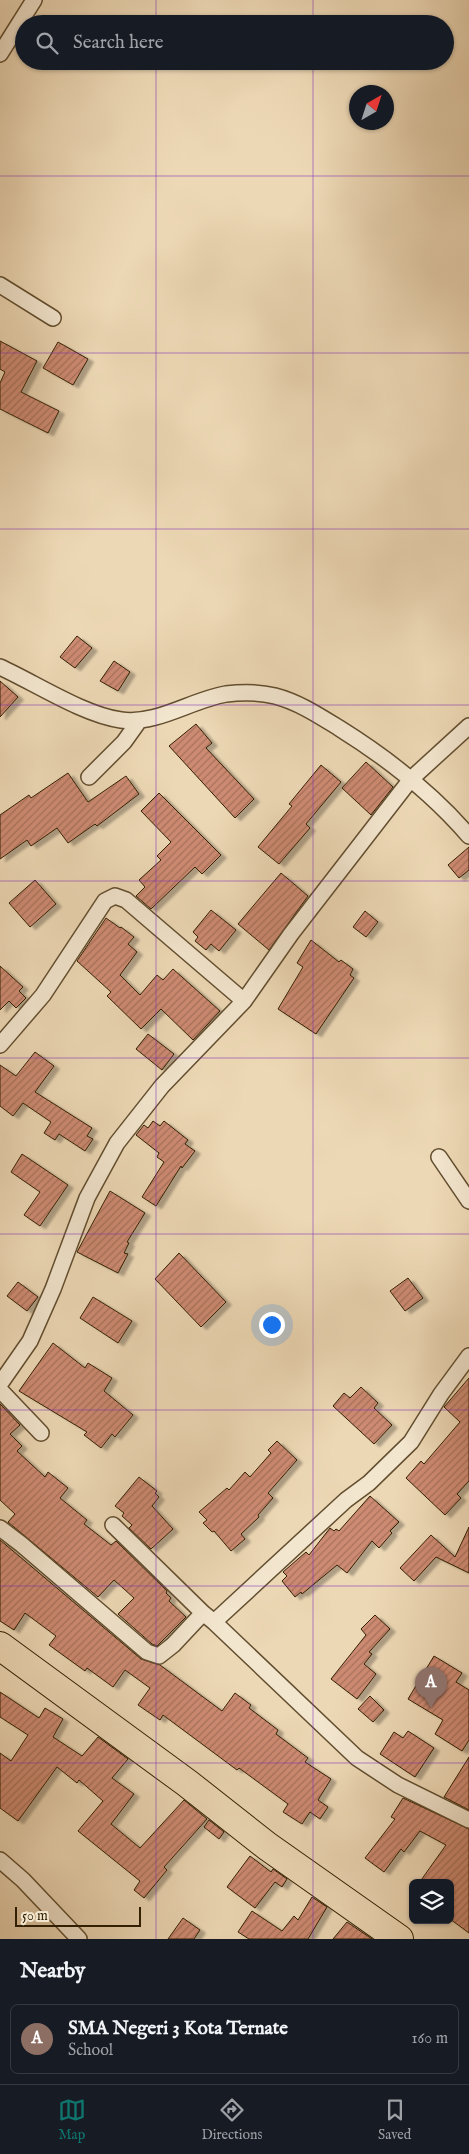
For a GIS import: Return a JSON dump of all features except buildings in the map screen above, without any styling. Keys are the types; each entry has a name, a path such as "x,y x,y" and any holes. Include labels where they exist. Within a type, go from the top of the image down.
{"highway":[{"path":"0,1646 186,1783 267,1846 399,1939"}],"street":[{"path":"24,15 34,0"},
{"path":"0,52 15,29"},
{"path":"0,285 53,318"},
{"path":"0,667 69,702 120,720 139,721 224,695 244,692 275,696 311,710 371,748 411,779 469,836"},
{"path":"89,777 124,742 139,721"},
{"path":"0,1384 30,1341 53,1289 87,1198 117,1143 162,1086 244,1001 291,934 411,779 469,726"},
{"path":"0,1045 43,996 105,901 115,896 126,900 244,1001"},
{"path":"439,1157 469,1201"},
{"path":"0,1528 147,1652 159,1656 209,1618 369,1482 411,1442 441,1394 469,1356"},
{"path":"0,1390 41,1433"},
{"path":"113,1525 357,1758 398,1784 469,1820"},
{"path":"0,1860 23,1880 79,1939"}],"place":[{"name":"SMA Negeri 3 Kota Ternate","path":"431,1708"}]}
